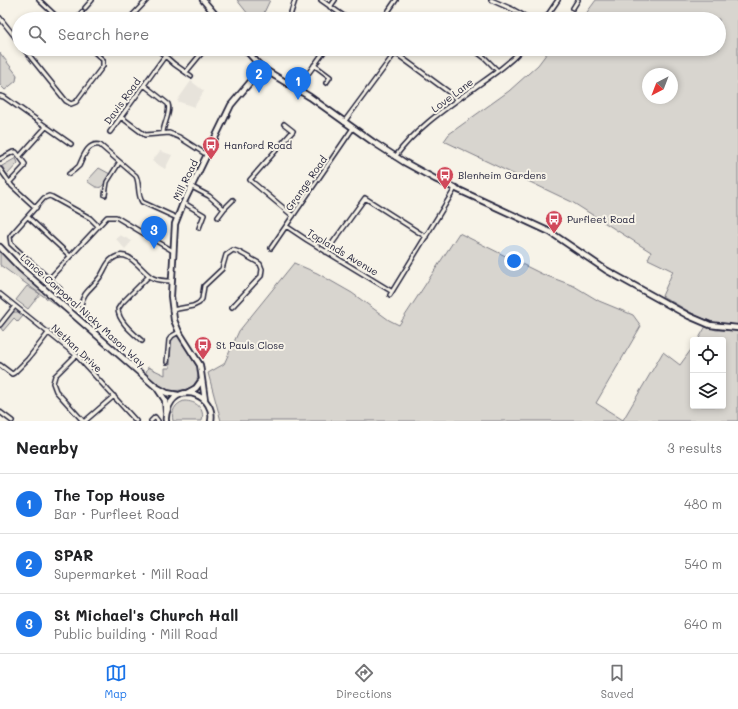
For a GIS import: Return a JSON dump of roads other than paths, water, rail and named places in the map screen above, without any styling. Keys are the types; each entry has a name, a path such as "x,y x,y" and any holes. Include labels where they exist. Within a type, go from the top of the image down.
{"street":[{"path":"39,0 52,12"},
{"path":"85,8 92,0"},
{"path":"136,12 147,0"},
{"path":"203,0 213,12"},
{"path":"291,12 295,0"},
{"path":"321,0 337,12"},
{"path":"330,7 335,0"},
{"path":"388,12 396,0"},
{"path":"491,0 505,5 518,12"},
{"path":"505,5 507,0"},
{"path":"550,12 558,0"},
{"path":"573,8 578,0"},
{"path":"0,18 12,33"},
{"path":"30,56 66,102 71,104 76,102 104,66 103,60 99,56"},
{"path":"165,56 192,76"},
{"name":"Davis Road","path":"110,132 165,56"},
{"path":"186,72 200,56"},
{"path":"251,56 262,68 297,89 395,157 435,179 550,232 606,270 690,316 710,325 738,328"},
{"path":"297,89 321,56"},
{"path":"344,122 393,56"},
{"path":"399,56 450,93 457,100"},
{"path":"482,56 498,71"},
{"name":"Love Lane","path":"395,157 413,136 457,100 498,71 514,56"},
{"path":"314,65 330,77 326,83"},
{"name":"Mill Road","path":"211,421 211,411 205,400 201,381 202,370 179,332 172,310 175,224 232,105 262,68"},
{"path":"144,85 168,104 169,109 163,132"},
{"path":"0,96 4,97 71,144"},
{"path":"121,117 145,135 163,132 174,134 207,155"},
{"path":"284,124 293,131 250,180 293,216"},
{"path":"20,156 46,127"},
{"name":"Grange Road","path":"271,248 353,128"},
{"path":"69,174 78,167 82,157 90,148 94,144 97,144 136,176 138,181 139,197 142,202 177,218"},
{"path":"0,159 14,151 20,156 25,166 9,183"},
{"path":"105,195 108,182 119,163"},
{"path":"0,168 2,176 36,208"},
{"path":"192,187 210,196 224,209"},
{"path":"326,252 365,198 426,237 456,188"},
{"path":"60,289 11,244 10,241 12,234 44,198 49,196 90,218 98,226"},
{"path":"218,217 233,200"},
{"path":"184,203 204,215 199,228"},
{"path":"28,217 70,256"},
{"path":"49,279 107,217 116,217 173,251"},
{"name":"Toplands Avenue","path":"286,226 391,293 426,237"},
{"name":"Lance Corporal Nicky Mason Way","path":"0,247 20,268 156,387 167,393 178,395"},
{"path":"172,310 193,306 199,303 202,298 204,286 222,269 226,255 233,250 257,262 260,264 262,269 261,276 232,307"},
{"path":"81,305 83,296 100,278 112,258 121,256 131,258 149,276 157,280 172,281"},
{"path":"142,341 119,316 118,309 149,276"},
{"name":"Nethan Drive","path":"0,294 76,355 136,421"},
{"path":"0,325 15,306"},
{"path":"0,364 9,373 14,373 28,359 49,332"},
{"path":"167,362 169,340 172,336 179,332"},
{"path":"76,355 55,376 52,383 56,391 84,421 114,396"},
{"path":"165,420 166,412 170,403 178,395 187,393 196,388 201,381"},
{"name":"Lance Corporal Nicky Mason Way","path":"156,387 163,397 166,412"},
{"path":"187,393 195,394 205,400"},
{"path":"0,412 12,421"},
{"path":"151,421 155,417 158,421"}],"place":[{"name":"SPAR","path":"259,93"},
{"name":"The Top House","path":"298,100"},
{"name":"Hanford Road","path":"211,160"},
{"name":"Blenheim Gardens","path":"445,190"},
{"name":"Purfleet Road","path":"554,234"},
{"name":"St Michael's Church Hall","path":"154,249"},
{"name":"St Pauls Close","path":"203,360"}]}
